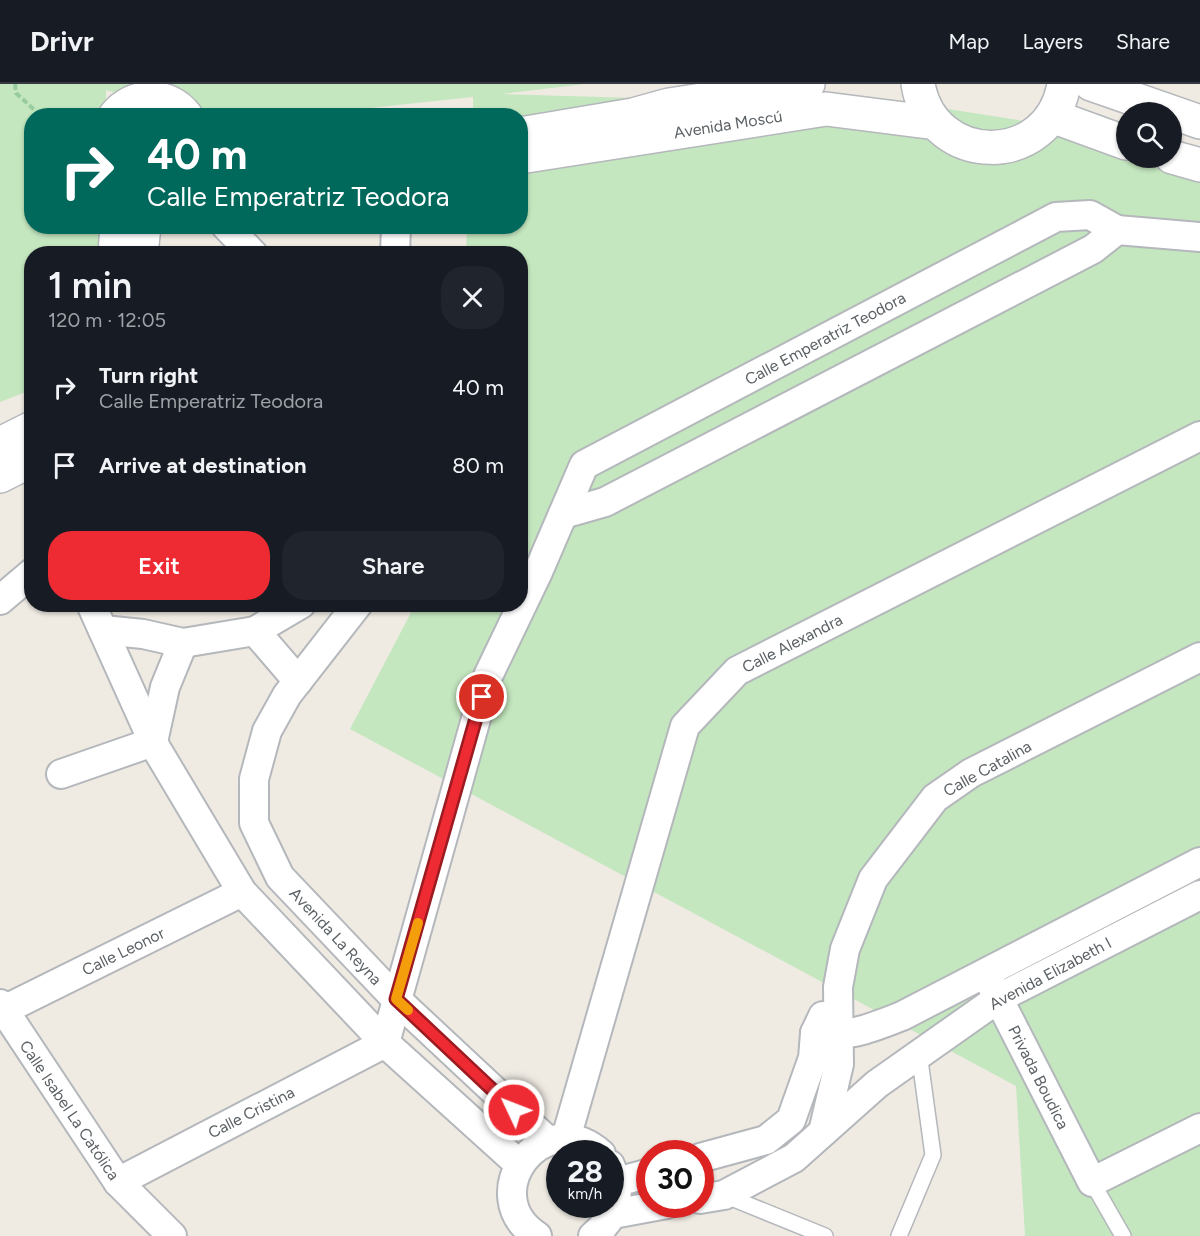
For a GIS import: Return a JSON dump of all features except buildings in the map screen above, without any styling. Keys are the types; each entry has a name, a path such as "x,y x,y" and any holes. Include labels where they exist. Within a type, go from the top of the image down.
{"street":[{"path":"918,84 920,98 936,123 948,135 969,146 992,148 1015,144 1036,134 1052,116 1062,97 1064,84"},
{"path":"1091,84 1200,122"},
{"name":"Avenida Moscú","path":"528,156 636,127 819,92 936,123"},
{"path":"137,97 172,103 177,108"},
{"path":"1052,116 1116,139"},
{"name":"Avenida Moscú","path":"528,134 636,127"},
{"path":"1182,160 1200,165"},
{"name":"Calle Emperatriz Teodora","path":"528,590 584,465 1056,217 1090,215 1117,230 1200,237"},
{"path":"563,514 605,502 1093,249 1117,230"},
{"path":"234,234 246,246"},
{"path":"0,444 24,432"},
{"name":"Calle Alexandra","path":"557,1140 686,726 737,670 1200,436"},
{"path":"0,476 24,464"},
{"path":"0,600 24,580"},
{"path":"94,612 153,742 242,892 385,1043 519,1164"},
{"path":"102,630 144,634 183,643 255,631 287,612"},
{"name":"Avenida La Reyna","path":"352,612 298,681 267,730 254,779 254,823 280,877 396,999 557,1140"},
{"name":"Calle Emperatriz Teodora","path":"385,1043 488,676 518,612"},
{"path":"255,631 298,681"},
{"path":"153,742 165,687 183,643"},
{"name":"Calle Catalina","path":"714,1154 766,1140 791,1120 813,1058 826,1034 845,949 873,879 935,798 971,773 1200,657"},
{"path":"61,774 153,742"},
{"path":"1188,868 1194,898"},
{"name":"Avenida Elizabeth I","path":"826,1034 868,1029 902,1016 1188,868"},
{"name":"Calle Leonor","path":"2,1007 242,892"},
{"name":"Avenida Elizabeth I","path":"823,1132 877,1084 999,998 1194,898"},
{"name":"Privada Boudica","path":"985,973 1092,1182"},
{"name":"Calle Isabel La Católica","path":"2,1007 118,1182 172,1236"},
{"name":"Calle Catalina","path":"823,1132 839,1064 826,1034"},
{"name":"Calle Cristina","path":"118,1182 385,1043"},
{"path":"1092,1182 1200,1128"},
{"path":"714,1196 794,1158 823,1132"},
{"path":"532,1234 518,1216 512,1199 513,1180 519,1164 532,1150 546,1144"},
{"path":"593,1236 610,1218"}],"lane":[{"path":"899,1236 933,1155 919,1053"},
{"path":"1092,1182 1123,1236"},
{"path":"714,1198 825,1236"}],"path":[{"path":"15,84 16,93 32,108"}],"green space":[{"path":"0,84 585,84 502,94 935,107 1116,135 1116,168 1182,168 1182,155 1200,149 1200,1236 1025,1236 1016,1086 350,729 411,612 528,612 528,246 466,246 467,234 528,234 528,108 473,108 473,97 370,108 167,108 106,90 106,108 24,108 24,234 109,234 110,246 24,246 24,393 0,402"}],"slow traffic":[{"path":"408,1010 396,999 418,923"}],"route":[{"path":"482,697 396,999 514,1110"}]}
